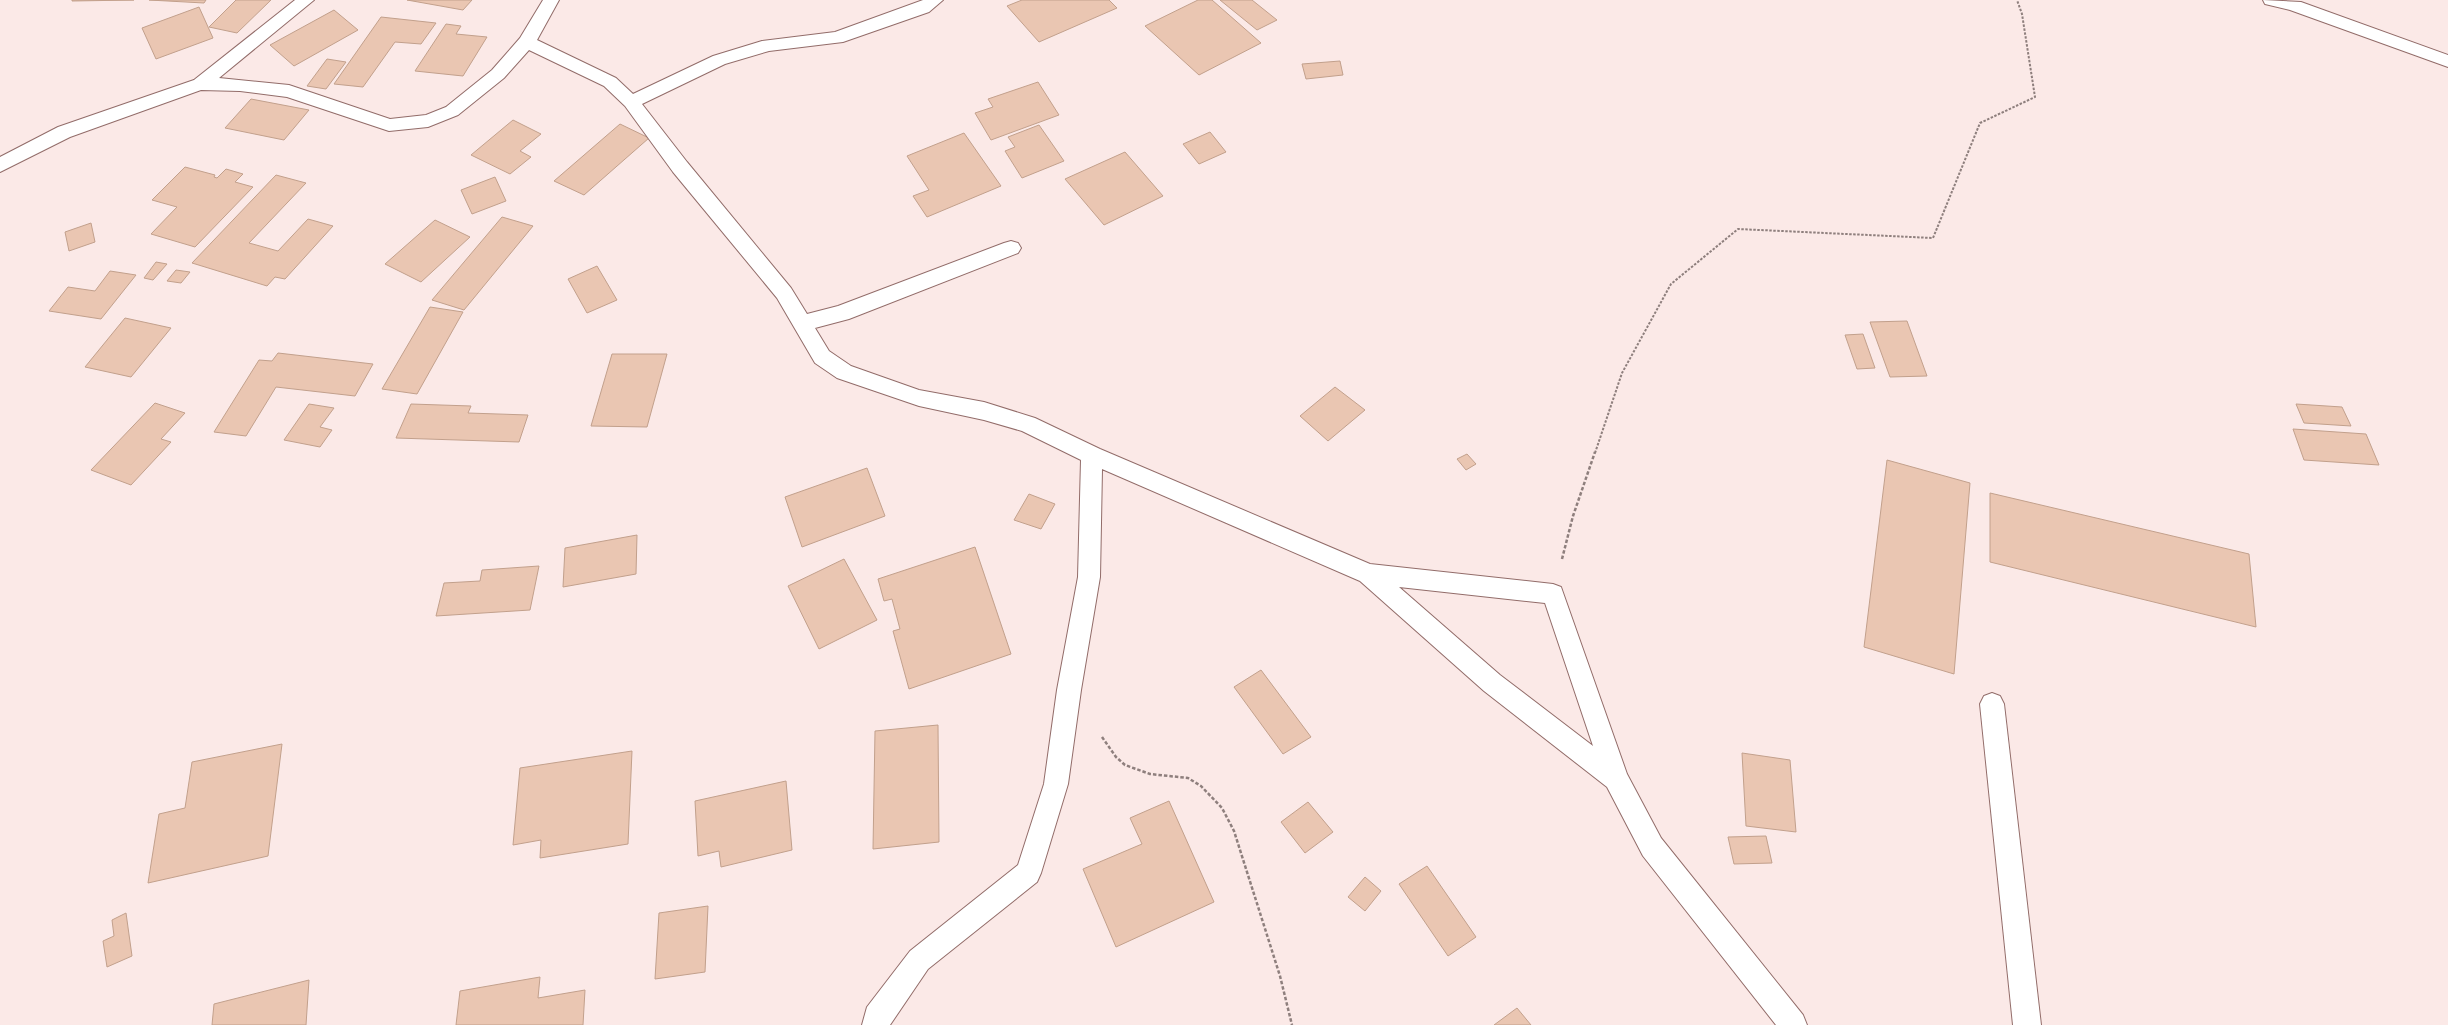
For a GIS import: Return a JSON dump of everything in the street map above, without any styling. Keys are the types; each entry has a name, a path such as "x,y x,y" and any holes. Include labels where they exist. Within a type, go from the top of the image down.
{"street":[{"path":"200,84 306,0"},
{"path":"0,165 64,132 124,109 200,84 240,85 288,91 389,125 414,124 437,118 452,111 498,74 526,42 551,0"},
{"path":"631,102 719,60 768,45 838,38 918,9 935,0"},
{"path":"2271,0 2295,6 2448,61"},
{"path":"526,42 610,82 631,102 680,167 784,293 822,357 844,372 919,398 984,411 1028,424 1092,455 1368,574 1553,594 1616,779 1652,847 1793,1025"},
{"path":"802,324 842,314 1011,248"},
{"path":"876,1025 877,1017 919,960 1028,874 1056,784 1068,690 1088,577 1092,455"},
{"path":"1368,574 1492,683 1616,779"},
{"path":"1992,704 2027,1025"}],"path":[{"path":"1553,594 1573,516 1622,373 1671,284 1738,229 1933,238 1980,123 2035,97 2022,14 2017,0"},
{"path":"1068,690 1116,757 1125,766 1150,774 1188,778 1201,786 1222,808 1234,831 1280,976 1292,1025"}],"building":[{"path":"72,0 134,0 72,1"},
{"path":"149,0 206,0 204,3"},
{"path":"236,0 271,0 237,33 209,27"},
{"path":"407,0 472,0 463,10"},
{"path":"1022,0 1109,0 1117,8 1039,42 1007,6"},
{"path":"1198,0 1212,0 1261,43 1199,75 1145,26"},
{"path":"1220,0 1252,0 1277,20 1257,30"},
{"path":"199,7 213,38 156,59 142,28"},
{"path":"334,10 358,30 294,66 270,45"},
{"path":"381,17 436,23 421,44 395,42 363,87 334,84"},
{"path":"446,24 461,26 456,34 487,37 463,76 415,71"},
{"path":"327,59 346,62 326,89 307,86"},
{"path":"1340,61 1343,75 1306,79 1302,64"},
{"path":"1038,82 1059,115 991,140 975,113 993,107 988,99"},
{"path":"251,99 309,110 284,140 225,128"},
{"path":"513,120 541,134 520,151 531,157 510,174 471,155"},
{"path":"620,124 649,138 584,195 554,181"},
{"path":"1039,125 1064,161 1022,178 1005,151 1015,147 1008,137"},
{"path":"1210,132 1226,152 1199,164 1183,144"},
{"path":"964,133 1001,186 927,217 913,196 929,190 907,156"},
{"path":"1125,152 1163,196 1104,225 1065,179"},
{"path":"185,167 215,175 214,177 217,178 226,169 243,174 235,182 253,187 195,247 151,234 177,207 152,200"},
{"path":"276,175 306,183 249,243 278,251 308,219 333,226 285,279 275,277 267,286 192,263"},
{"path":"495,177 506,201 472,214 461,190"},
{"path":"502,217 533,226 464,310 432,300"},
{"path":"435,220 470,237 421,282 385,264"},
{"path":"91,223 95,242 69,251 65,232"},
{"path":"156,262 167,264 153,280 144,278"},
{"path":"597,266 617,300 587,313 568,279"},
{"path":"176,270 190,272 181,283 167,281"},
{"path":"110,271 136,275 101,319 49,311 68,287 95,291"},
{"path":"430,307 463,312 417,394 382,389"},
{"path":"125,318 171,328 131,377 85,367"},
{"path":"1907,321 1927,376 1890,377 1870,322"},
{"path":"1863,334 1875,368 1857,369 1845,335"},
{"path":"278,353 373,364 355,396 276,387 246,436 214,432 259,360 272,361"},
{"path":"612,354 667,354 647,427 591,426"},
{"path":"1335,387 1365,410 1328,441 1300,416"},
{"path":"155,403 185,413 161,439 171,442 131,485 91,470"},
{"path":"309,404 334,408 320,427 332,430 320,447 284,440"},
{"path":"411,404 471,406 468,413 528,415 519,442 396,438"},
{"path":"2296,404 2342,407 2351,426 2304,423"},
{"path":"2293,429 2366,434 2379,465 2304,460"},
{"path":"1467,454 1476,464 1466,470 1457,459"},
{"path":"1887,460 1970,483 1954,674 1864,647"},
{"path":"867,468 885,516 802,547 785,497"},
{"path":"1990,493 2249,554 2256,627 1990,562"},
{"path":"1029,494 1055,504 1041,529 1014,520"},
{"path":"637,535 636,574 563,587 565,548"},
{"path":"975,547 1011,654 909,689 893,631 900,629 892,599 884,601 878,579"},
{"path":"844,559 877,620 819,649 788,586"},
{"path":"539,566 530,610 436,616 444,583 480,581 482,570"},
{"path":"1261,670 1311,737 1283,754 1234,687"},
{"path":"938,725 939,842 873,849 875,731"},
{"path":"282,744 268,856 148,883 159,814 185,808 192,762"},
{"path":"632,751 628,844 540,858 541,840 513,845 520,768"},
{"path":"1742,753 1790,760 1796,832 1746,826"},
{"path":"786,781 792,850 721,867 719,851 698,856 695,801"},
{"path":"1169,801 1214,902 1116,947 1083,869 1142,844 1130,818"},
{"path":"1308,802 1333,832 1305,853 1281,822"},
{"path":"1766,836 1772,863 1734,864 1728,837"},
{"path":"1427,866 1476,937 1448,956 1399,884"},
{"path":"1365,877 1381,891 1365,911 1348,897"},
{"path":"708,906 705,972 655,979 659,913"},
{"path":"126,913 132,956 107,967 103,941 114,936 112,920"},
{"path":"540,977 538,998 585,990 583,1025 456,1025 460,991"},
{"path":"309,980 306,1025 212,1025 214,1004"},
{"path":"1517,1008 1531,1025 1494,1025"}]}
